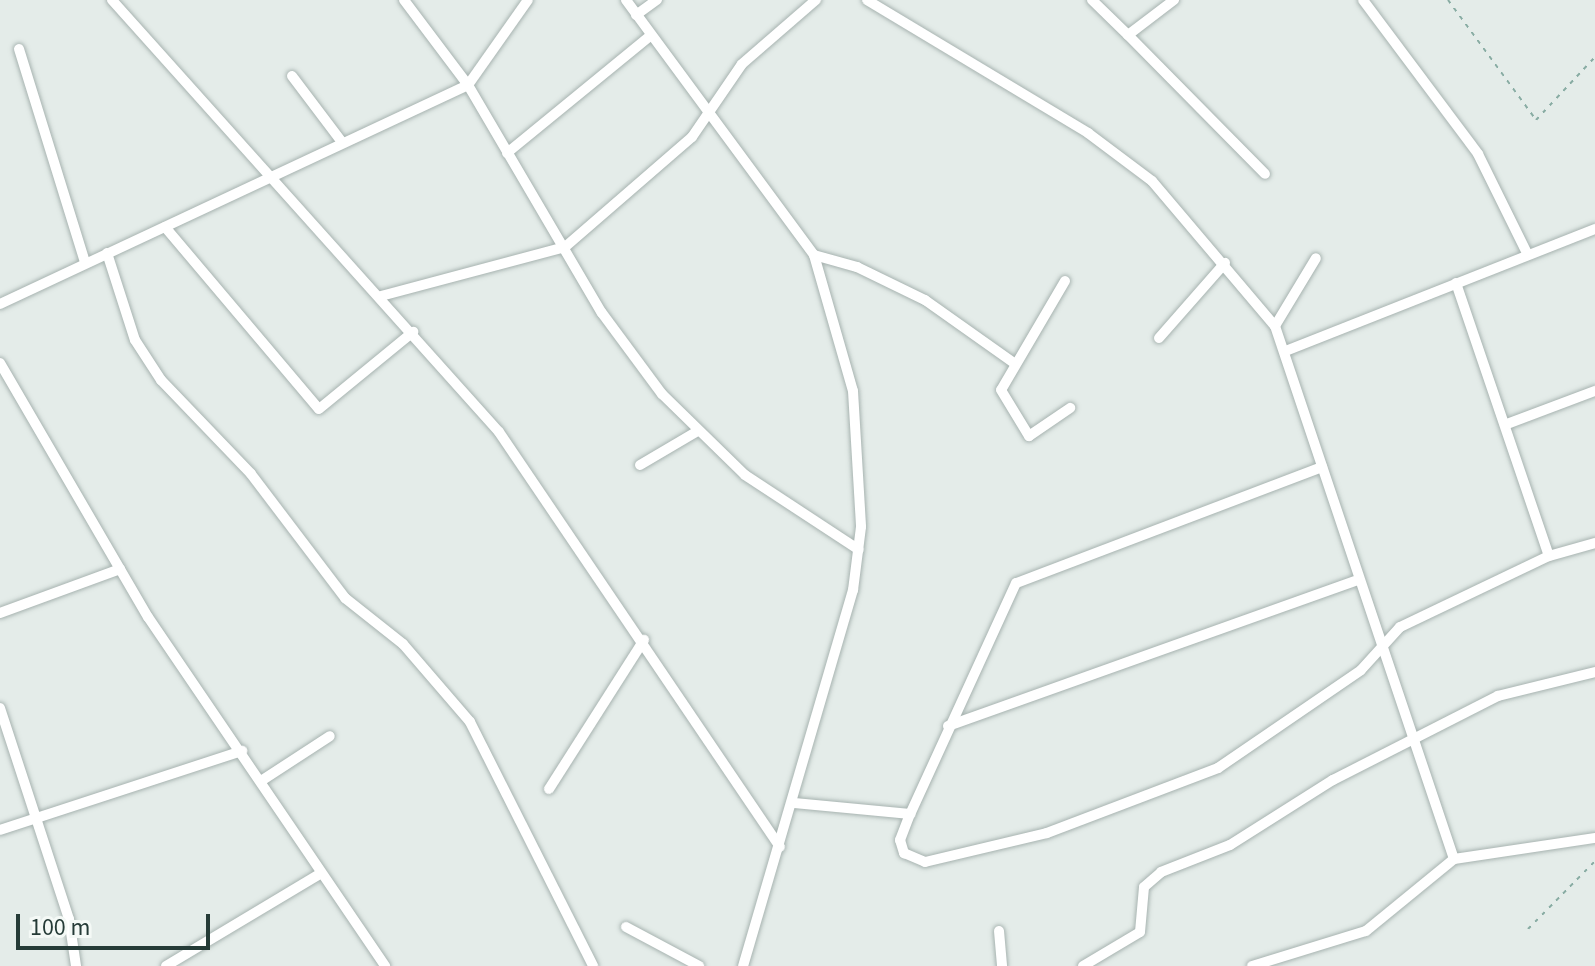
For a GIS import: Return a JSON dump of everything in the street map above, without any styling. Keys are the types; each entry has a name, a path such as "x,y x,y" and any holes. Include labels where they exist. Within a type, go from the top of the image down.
{"street":[{"path":"112,0 381,296 512,448 644,640 780,847"},
{"path":"404,0 468,85 617,335 696,432 765,491 859,550"},
{"path":"0,304 468,85 528,0"},
{"path":"626,0 708,116 814,255 853,391 859,550 794,803 743,966"},
{"path":"636,15 657,0"},
{"path":"381,296 565,247 708,116 742,64 816,0"},
{"path":"867,0 1106,145 1169,197 1275,326 1288,350 1355,581 1420,740 1454,859"},
{"path":"1092,0 1265,174"},
{"path":"1128,35 1174,0"},
{"path":"1363,0 1478,154 1527,253"},
{"path":"507,153 650,36"},
{"path":"19,49 85,262"},
{"path":"292,76 342,142"},
{"path":"165,227 319,409 413,332"},
{"path":"1288,350 1527,253 1595,229"},
{"path":"107,253 135,340 161,380 251,474 345,598 403,644 470,722 593,966"},
{"path":"814,255 857,267 925,300 1014,363"},
{"path":"1275,326 1316,258"},
{"path":"1159,338 1225,263"},
{"path":"1065,281 1014,363 1001,395 1026,435 1041,434 1070,408"},
{"path":"1456,283 1507,424 1549,556"},
{"path":"0,363 120,569 242,751 318,875 385,966"},
{"path":"1507,424 1595,391"},
{"path":"640,465 696,432"},
{"path":"1322,467 1024,577 1004,602 910,814 901,847 925,862 1091,820 1247,753 1361,670 1381,645 1414,619 1549,556 1595,543"},
{"path":"0,613 120,569"},
{"path":"948,726 1355,581"},
{"path":"549,789 644,640"},
{"path":"1083,966 1144,927 1144,887 1152,877 1230,845 1333,780 1420,740 1505,693 1595,672"},
{"path":"0,708 38,816 76,966"},
{"path":"261,781 330,736"},
{"path":"0,830 242,751"},
{"path":"794,803 910,814"},
{"path":"1252,966 1366,931 1454,859 1595,838"},
{"path":"166,966 318,875"},
{"path":"626,927 699,966"},
{"path":"999,931 1002,966"}],"path":[{"path":"1448,0 1536,120 1595,57"},
{"path":"1528,929 1595,861"}]}
